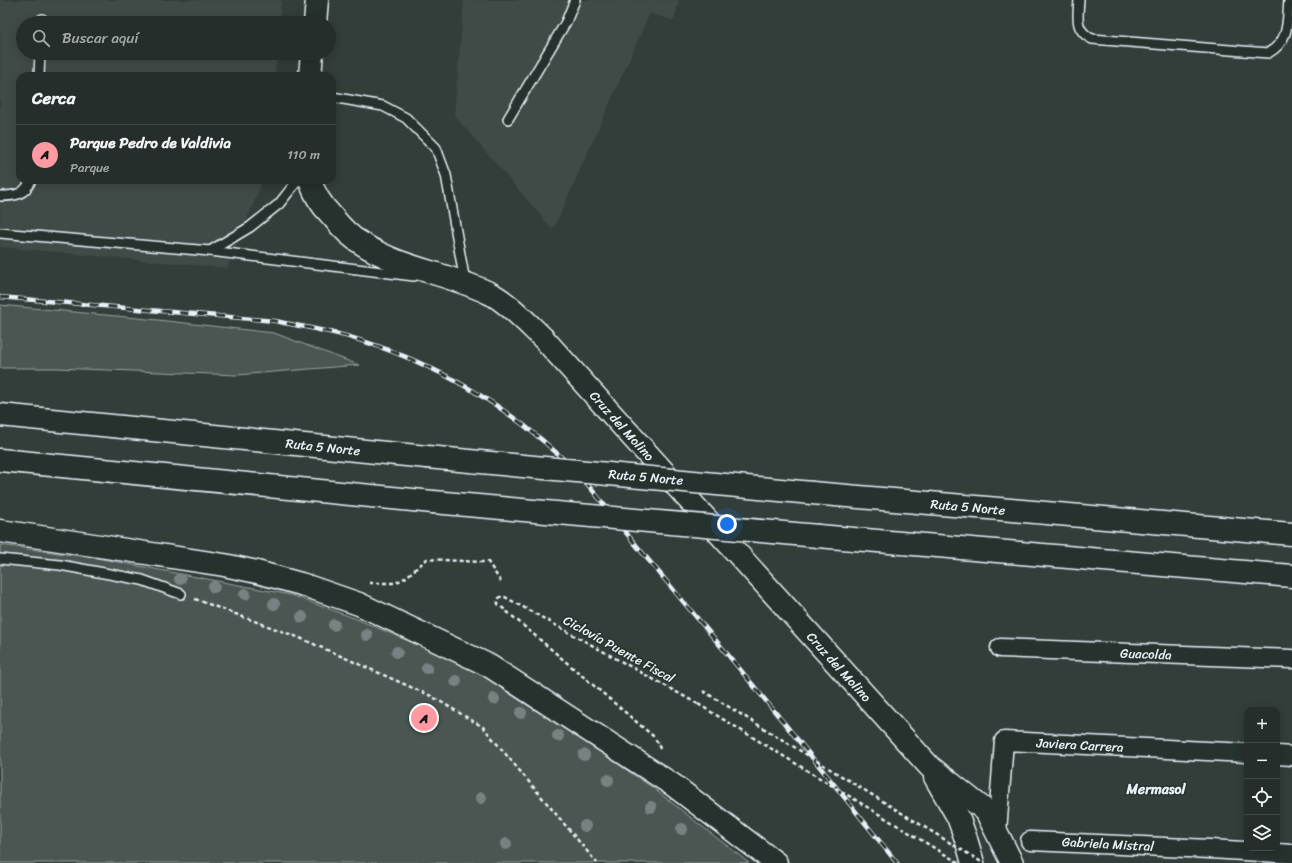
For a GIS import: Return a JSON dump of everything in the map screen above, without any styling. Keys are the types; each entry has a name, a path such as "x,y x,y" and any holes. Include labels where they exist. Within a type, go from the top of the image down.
{"main road":[{"path":"316,16 317,0"},
{"path":"310,72 311,60"},
{"name":"Cruz del Molino","path":"312,184 322,205 339,224 360,243 393,259 466,282 493,294 519,314 544,339 929,766 986,811 1012,863"},
{"name":"Ruta 5 Norte","path":"0,415 812,493 1292,534"},
{"path":"0,460 433,502 1292,576"},
{"path":"0,531 108,547 250,571 301,584 359,604 488,666 673,785 776,863"},
{"name":"Cruz del Molino","path":"929,766 958,817 973,863"}],"street":[{"name":"Guacolda","path":"1000,648 1292,659"},
{"name":"Javiera Carrera","path":"997,832 1004,741 1244,753"},
{"path":"1280,755 1292,756"},
{"name":"Gabriela Mistral","path":"1030,841 1292,854"},
{"path":"1197,863 1210,849"}],"lane":[{"path":"508,119 566,22 575,0"},
{"path":"1079,0 1077,20 1086,36 1092,39 1268,53 1278,46 1285,36 1289,0"},
{"path":"39,72 40,60"},
{"path":"0,233 210,251 466,282 446,175 436,148 406,118 383,106 336,99"},
{"path":"0,196 15,196 28,188 30,184"},
{"path":"210,251 250,227 278,204 295,184"},
{"path":"0,559 60,565 142,580 181,594"}],"path":[{"path":"364,584 395,583 405,578 427,559 488,562 501,582"},
{"path":"181,594 300,638 431,696 483,727 597,863"},
{"name":"Ciclovía Puente Fiscal","path":"655,773 659,761 660,748 653,736 498,604 497,601 499,597 505,597 698,704 959,863"},
{"path":"702,691 983,863"}],"shaded area":[{"path":"0,0 281,0 280,16 16,16 16,60 276,60 275,72 16,72 16,184 261,184 227,268 0,247"},
{"path":"464,0 679,0 674,21 650,13 553,230 454,115"},
{"path":"0,305 274,333 359,365 237,375 56,368 0,368"},
{"path":"0,545 102,559 291,595 354,618 487,674 653,788 749,863 0,863"}],"railway":[{"path":"0,297 275,321 346,336 379,346 411,359 473,391 530,430 581,477 736,664 897,863"}],"place":[{"name":"Parque Pedro de Valdivia","path":"424,718"}],"district":[{"name":"Mermasol","path":"1156,789"}]}
